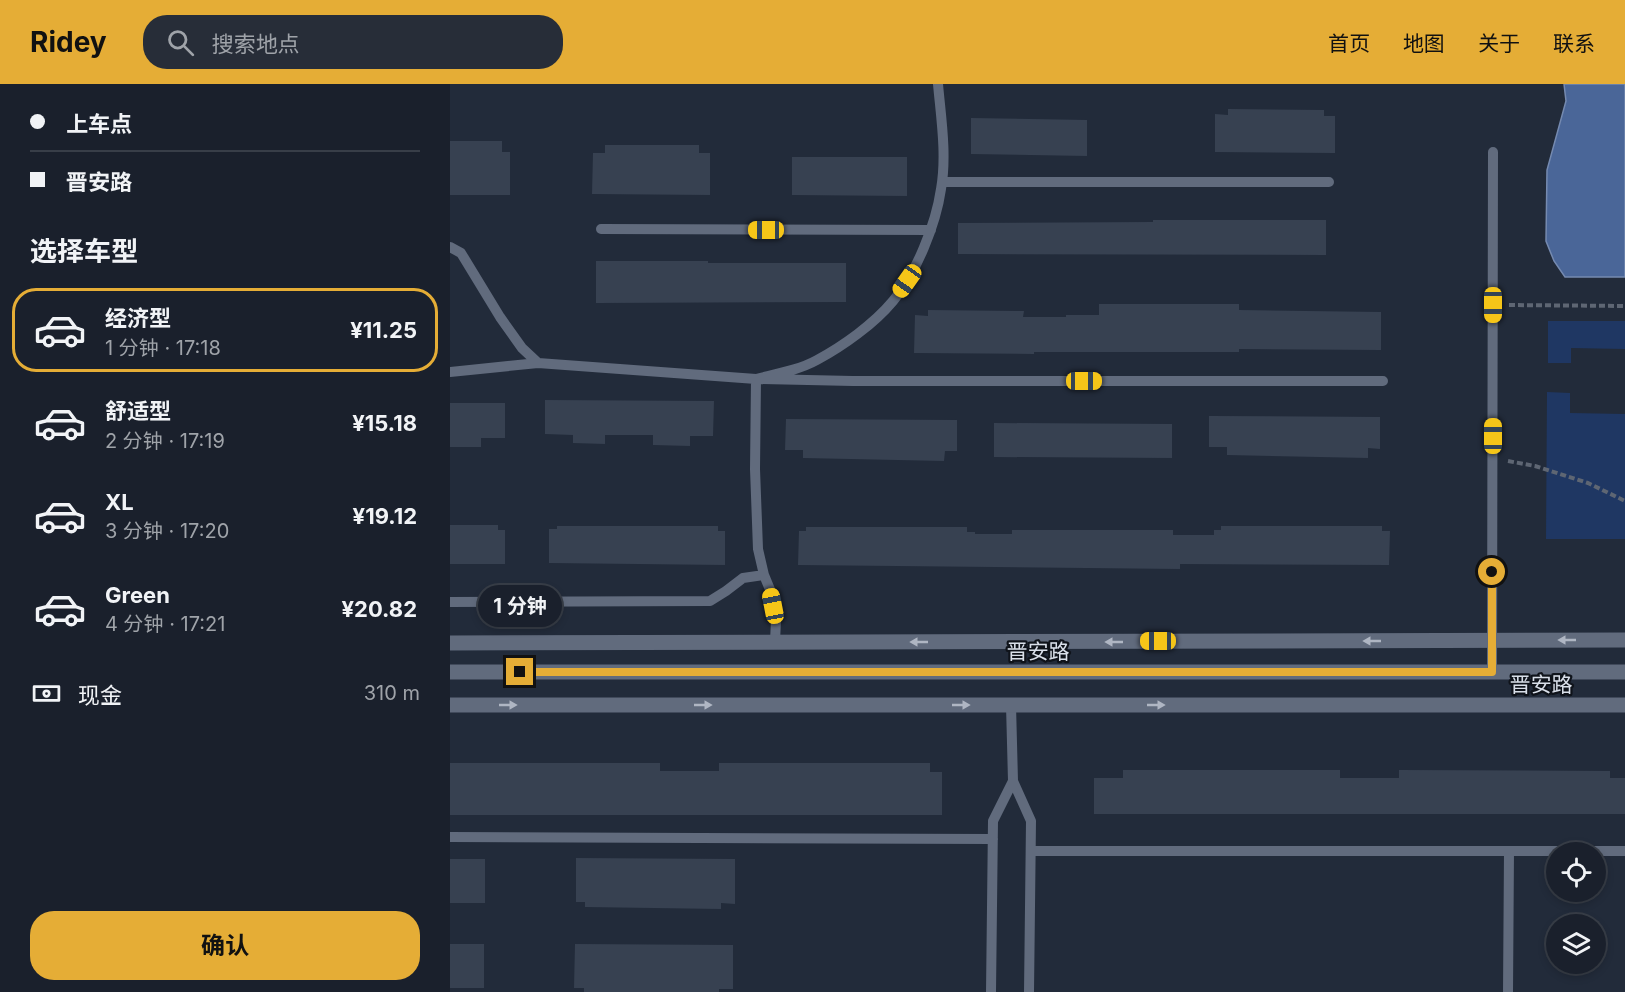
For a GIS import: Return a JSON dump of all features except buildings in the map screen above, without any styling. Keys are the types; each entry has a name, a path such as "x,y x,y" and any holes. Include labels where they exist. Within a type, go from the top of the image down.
{"main road":[{"path":"450,643 1625,640"},
{"name":"晋安路","path":"450,672 1625,672"},
{"name":"晋安路","path":"450,705 1625,705"}],"lane":[{"path":"756,379 816,361 843,344 867,326 892,302 907,281 931,230 942,189 943,155 938,84"},
{"path":"1492,672 1493,152"},
{"path":"942,182 1329,182"},
{"path":"601,230 931,230"},
{"path":"450,246 461,253 500,317 522,348 538,363"},
{"path":"450,372 538,363 756,379 1383,381"},
{"path":"756,379 755,469 758,549 771,592 776,620 775,642"},
{"path":"450,602 710,601 742,578 764,575"},
{"path":"1011,705 1013,781 1031,822 1029,992"},
{"path":"991,992 993,821 1013,781"},
{"path":"450,837 993,839"},
{"path":"1031,851 1625,851"},
{"path":"1508,992 1509,851"}],"path":[{"path":"1493,305 1625,306"},
{"path":"1492,458 1546,470 1588,483 1625,501"}],"shaded area":[{"path":"1564,84 1625,84 1625,277 1565,277 1554,261 1546,241 1547,170 1566,101"},
{"path":"1548,321 1625,321 1625,349 1571,348 1571,363 1548,363"},
{"path":"1547,392 1570,393 1570,413 1625,414 1625,539 1546,539"}],"route":[{"path":"520,672 1492,672 1492,572"}]}
